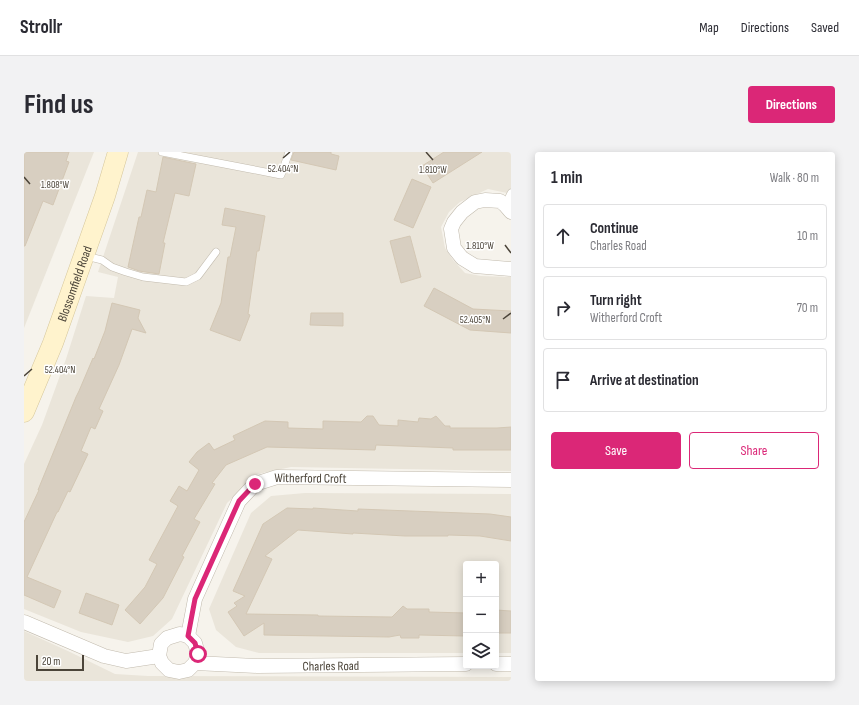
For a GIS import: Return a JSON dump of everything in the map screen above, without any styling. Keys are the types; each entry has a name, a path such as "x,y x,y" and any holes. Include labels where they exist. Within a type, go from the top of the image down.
{"main road":[{"name":"Blossomfield Road","path":"24,412 53,343 84,256 118,152"}],"street":[{"path":"509,203 485,200 475,202 462,212 454,222 451,229 454,248 462,258 475,266 511,269"},
{"name":"Witherford Croft","path":"188,636 195,599 239,501 255,484 277,477 511,480"},
{"path":"24,622 104,656 126,662 159,656"},
{"path":"180,634 188,636 195,643 198,654 195,663 188,670 179,672 169,670 162,663 159,656 161,644 166,638 180,634"},
{"name":"Charles Road","path":"195,663 257,666 463,664"},
{"path":"499,664 511,664"}],"lane":[{"path":"162,152 281,175 289,152"},
{"path":"84,256 102,260 112,267 143,277 186,282 198,276 216,252"}],"shaded area":[{"path":"24,152 94,152 24,328"},
{"path":"138,152 511,152 511,196 507,193 488,189 460,202 449,212 441,227 445,248 453,260 465,273 481,276 511,277 511,471 291,467 258,474 227,503 172,619 153,636 128,642 81,632 24,609 24,464 42,425 66,359 86,296 114,298 118,277 98,272"},
{"path":"305,493 511,494 511,653 499,653 499,561 463,561 463,653 259,653 236,647 216,630 209,609 251,513 271,496"},
{"path":"24,631 115,674 148,676 511,677 511,681 24,681"}],"building":[{"path":"24,152 69,152 66,161 69,162 53,205 43,201 25,246 24,246"},
{"path":"294,152 331,152 331,154 339,156 336,170 291,160"},
{"path":"444,152 482,152 433,183 422,166"},
{"path":"163,157 196,164 189,196 175,193 163,243 165,243 159,274 139,271 128,267 139,217 141,217 147,190 156,192"},
{"path":"412,179 431,187 413,228 394,220"},
{"path":"225,208 265,216 259,251 257,251 248,314 250,315 240,341 210,330 221,303 228,257 230,257 236,227 222,225"},
{"path":"410,236 421,277 401,283 390,241"},
{"path":"434,288 473,309 511,311 511,333 470,330 424,306"},
{"path":"112,303 140,310 138,318 146,333 132,329 119,365 99,409 103,411 95,429 91,427 81,451 88,454 70,492 68,491 57,512 27,577 61,591 54,608 24,595 24,522 39,490 76,397 93,358 94,359 105,331"},
{"path":"311,313 343,313 343,326 310,325"},
{"path":"367,416 373,416 379,425 398,426 398,420 418,422 419,418 431,419 436,416 445,426 450,426 450,428 511,427 511,450 453,450 453,448 376,445 375,450 267,447 226,465 212,483 215,484 194,519 200,522 182,556 184,557 163,598 140,624 125,610 145,587 157,564 149,560 178,506 170,501 179,486 187,491 199,470 189,462 197,452 209,443 214,450 235,440 233,436 265,421 288,422 288,428 323,429 323,421 361,422"},
{"path":"287,508 490,514 511,517 511,541 480,536 405,536 298,530 265,556 272,559 246,614 392,617 403,606 407,609 429,609 429,612 463,613 463,636 419,635 419,638 401,638 400,635 389,637 264,635 264,623 244,636 228,612 237,606 234,603 245,596 233,591 263,524"},
{"path":"86,593 119,605 112,625 79,613"},
{"path":"499,610 511,611 511,633 499,633"}],"route":[{"path":"198,654 195,643 188,636 195,599 239,501 255,484"}]}
